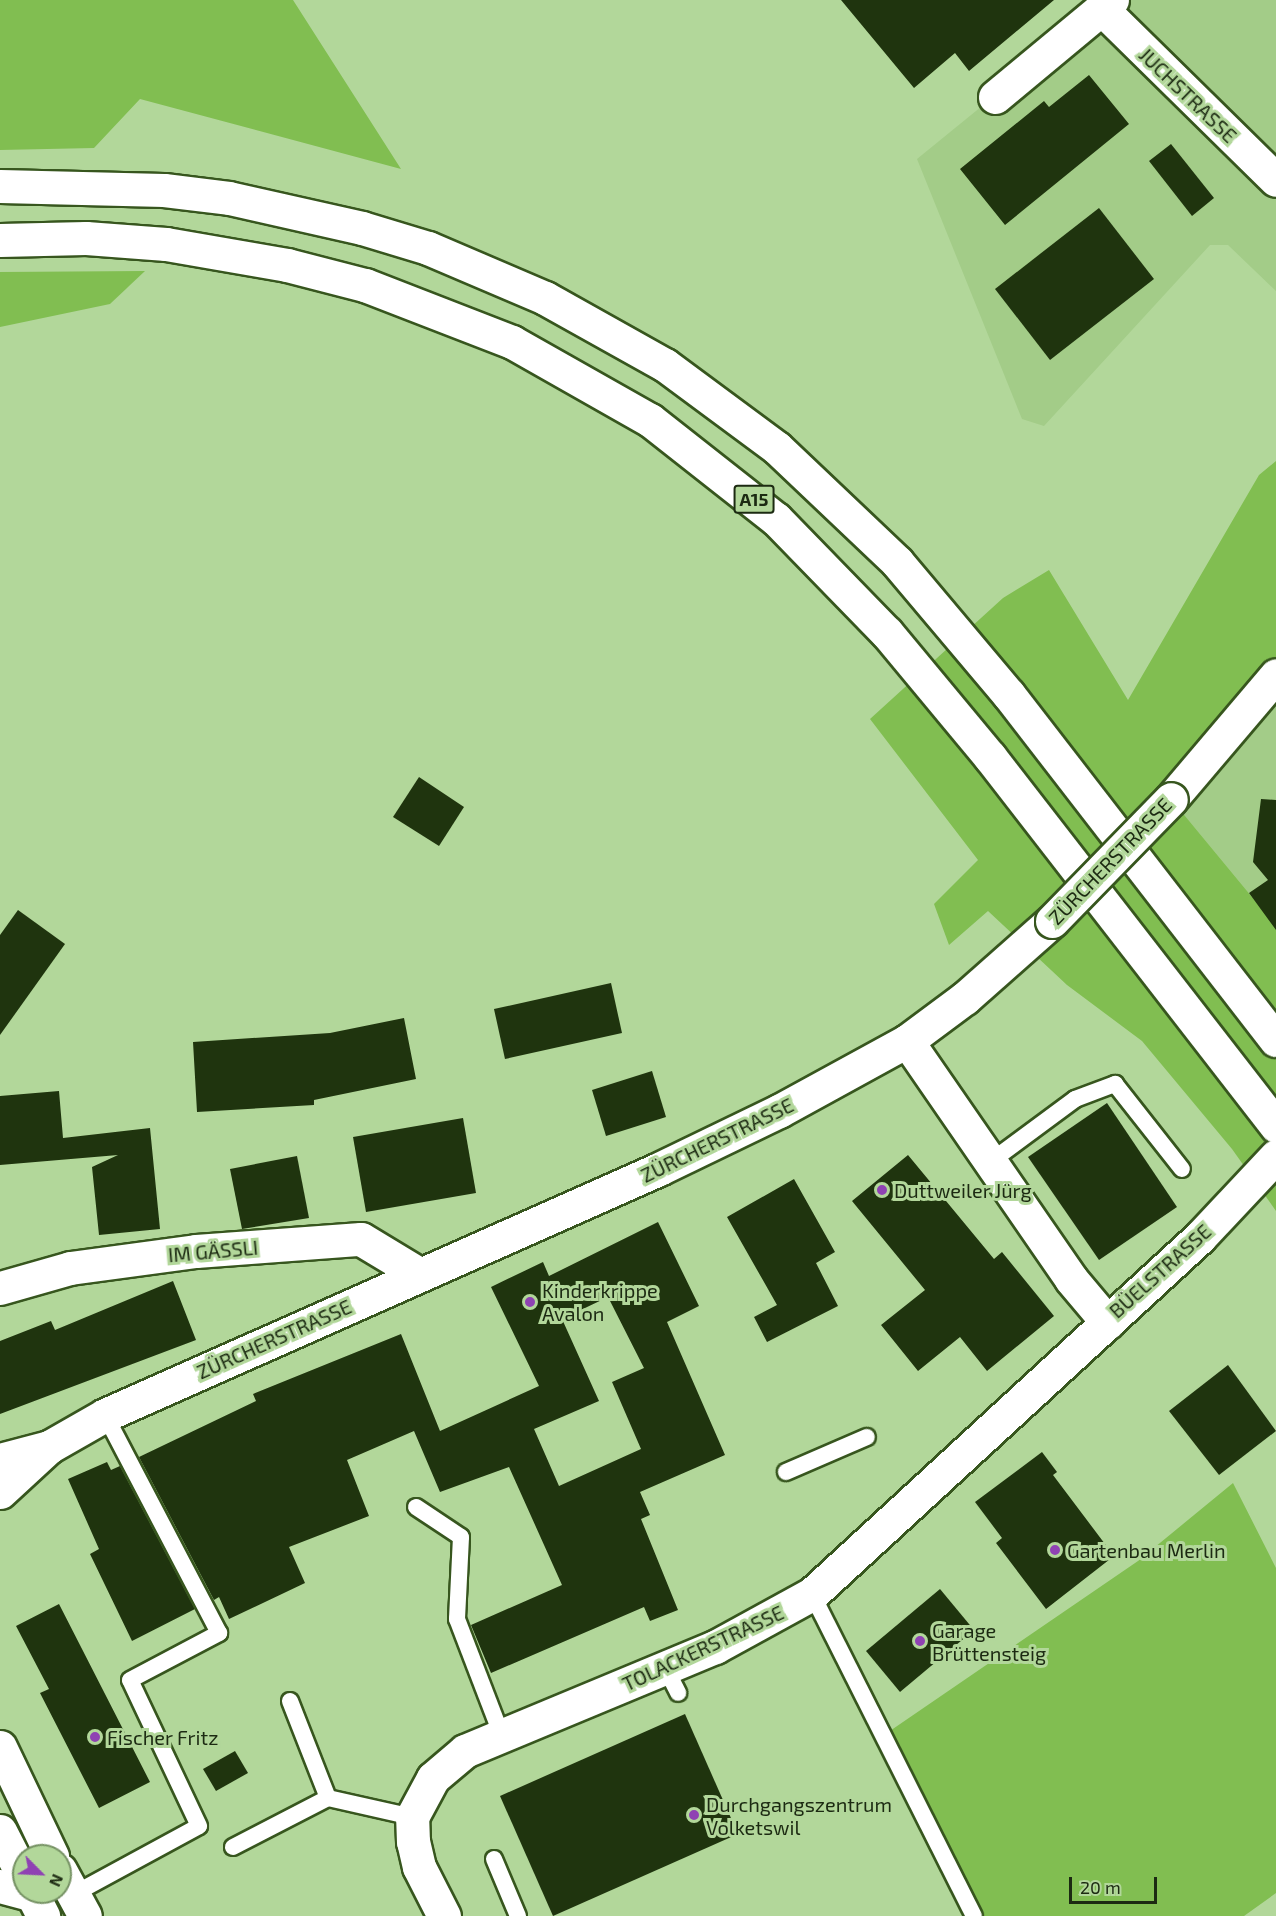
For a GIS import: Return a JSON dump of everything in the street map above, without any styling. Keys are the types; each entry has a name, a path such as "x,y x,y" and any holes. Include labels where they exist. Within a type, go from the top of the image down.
{"main road":[{"name":"JUCHSTRASSE","path":"995,97 1107,4 1276,180"},
{"name":"A15","path":"0,186 164,190 240,200 362,228 449,257 545,298 665,365 777,448 897,562 982,662 1276,1040"},
{"name":"A15","path":"0,240 86,238 166,244 287,264 365,285 512,342 650,420 776,519 887,633 1033,811 1276,1126"},
{"name":"ZÜRCHERSTRASSE","path":"0,1492 49,1447 105,1415 724,1139 907,1041 965,998 1052,921 1171,799 1276,675"},
{"name":"BÜELSTRASSE","path":"907,1041 1071,1279 1108,1323 1224,1212 1276,1156"},
{"name":"IM GÄSSLI","path":"0,1288 70,1268 196,1251 361,1239 419,1274"},
{"name":"TOLACKERSTRASSE","path":"412,1817 433,1778 465,1751 502,1736 671,1680 812,1594 1108,1323"},
{"name":"ZÜRCHERSTRASSE","path":"0,1460 49,1447"},
{"path":"0,1747 46,1844"},
{"path":"412,1817 418,1867 444,1916"},
{"path":"0,1830 12,1854"}],"lane":[{"path":"990,1162 1075,1099 1115,1084 1182,1169"},
{"path":"73,1893 199,1827 130,1680 219,1633 105,1415"},
{"path":"786,1472 867,1437"},
{"path":"416,1507 461,1537 457,1619 502,1736"},
{"path":"812,1594 974,1916"},
{"path":"290,1701 328,1798"},
{"path":"233,1847 328,1798 412,1817"},
{"path":"494,1859 518,1916"}],"shaded area":[{"path":"0,0 293,0 401,169 140,99 94,148 0,150"},
{"path":"1112,0 1276,0 1276,291 1228,245 1210,245 1044,426 1022,419 917,159"},
{"path":"145,271 110,304 0,327 0,272"},
{"path":"1276,461 1276,675 1171,799 1276,926 1276,1211 1232,1149 1142,1041 1067,985 988,911 949,945 934,904 978,860 870,719 1003,598 1049,570 1128,700 1259,475"},
{"path":"1276,675 1276,926 1171,799"},
{"path":"1233,1483 1276,1568 1276,1893 1244,1916 974,1916 884,1735 1138,1561"}],"building":[{"path":"841,0 1054,0 969,71 955,53 914,88"},
{"path":"1089,75 1129,124 1005,225 960,169 1044,101 1049,107"},
{"path":"1171,144 1214,198 1192,216 1149,161"},
{"path":"1099,208 1154,279 1050,360 995,289"},
{"path":"419,777 464,807 439,846 393,817"},
{"path":"1261,799 1276,800 1276,930 1249,893 1268,880 1253,862"},
{"path":"18,910 65,944 0,1035 0,935"},
{"path":"611,983 622,1033 505,1059 494,1009"},
{"path":"404,1018 416,1079 314,1100 314,1105 197,1112 193,1042 330,1033"},
{"path":"652,1071 666,1117 606,1136 592,1090"},
{"path":"59,1091 63,1138 150,1128 160,1229 99,1235 92,1167 118,1155 0,1165 0,1096"},
{"path":"1107,1103 1177,1207 1099,1260 1028,1157"},
{"path":"463,1118 476,1193 366,1212 353,1137"},
{"path":"908,1155 994,1259 1002,1252 1054,1316 987,1371 960,1337 918,1371 881,1325 925,1290 852,1201"},
{"path":"297,1156 309,1218 242,1229 230,1169"},
{"path":"794,1179 835,1252 816,1263 838,1306 767,1342 754,1317 777,1305 727,1217"},
{"path":"658,1222 699,1306 667,1322 725,1455 640,1492 650,1515 641,1519 678,1610 650,1621 644,1607 491,1673 471,1625 562,1585 509,1467 440,1492 414,1431 347,1460 369,1516 289,1547 305,1583 229,1619 219,1597 214,1600 139,1457 256,1401 253,1394 401,1334 440,1431 539,1386 491,1287 543,1262 549,1276","holes":["608,1297 644,1368 612,1382 641,1449 559,1486 534,1429 599,1401 562,1319"]},
{"path":"173,1281 196,1340 0,1414 0,1341 51,1321 55,1330"},
{"path":"1228,1365 1276,1431 1219,1475 1169,1411"},
{"name":"Gartenbau Merlin","path":"1042,1452 1057,1472 1053,1475 1114,1556 1046,1609 996,1543 1002,1538 975,1502"},
{"path":"107,1462 111,1470 120,1466 195,1609 132,1641 90,1554 99,1549 68,1479"},
{"name":"Garage Brüttensteig","path":"940,1589 974,1630 900,1692 866,1651"},
{"name":"Fischer Fritz","path":"59,1604 150,1782 99,1808 40,1693 49,1689 16,1626"},
{"name":"Durchgangszentrum Volketswil","path":"685,1714 738,1834 553,1916 500,1796"},
{"path":"235,1751 248,1773 216,1791 203,1769"}],"place":[{"name":"Duttweiler Jürg","path":"882,1190"},
{"name":"Kinderkrippe Avalon","path":"530,1302"},
{"name":"Gartenbau Merlin","path":"1055,1550"},
{"name":"Garage Brüttensteig","path":"920,1641"},
{"name":"Fischer Fritz","path":"95,1737"},
{"name":"Durchgangszentrum Volketswil","path":"694,1815"}]}
